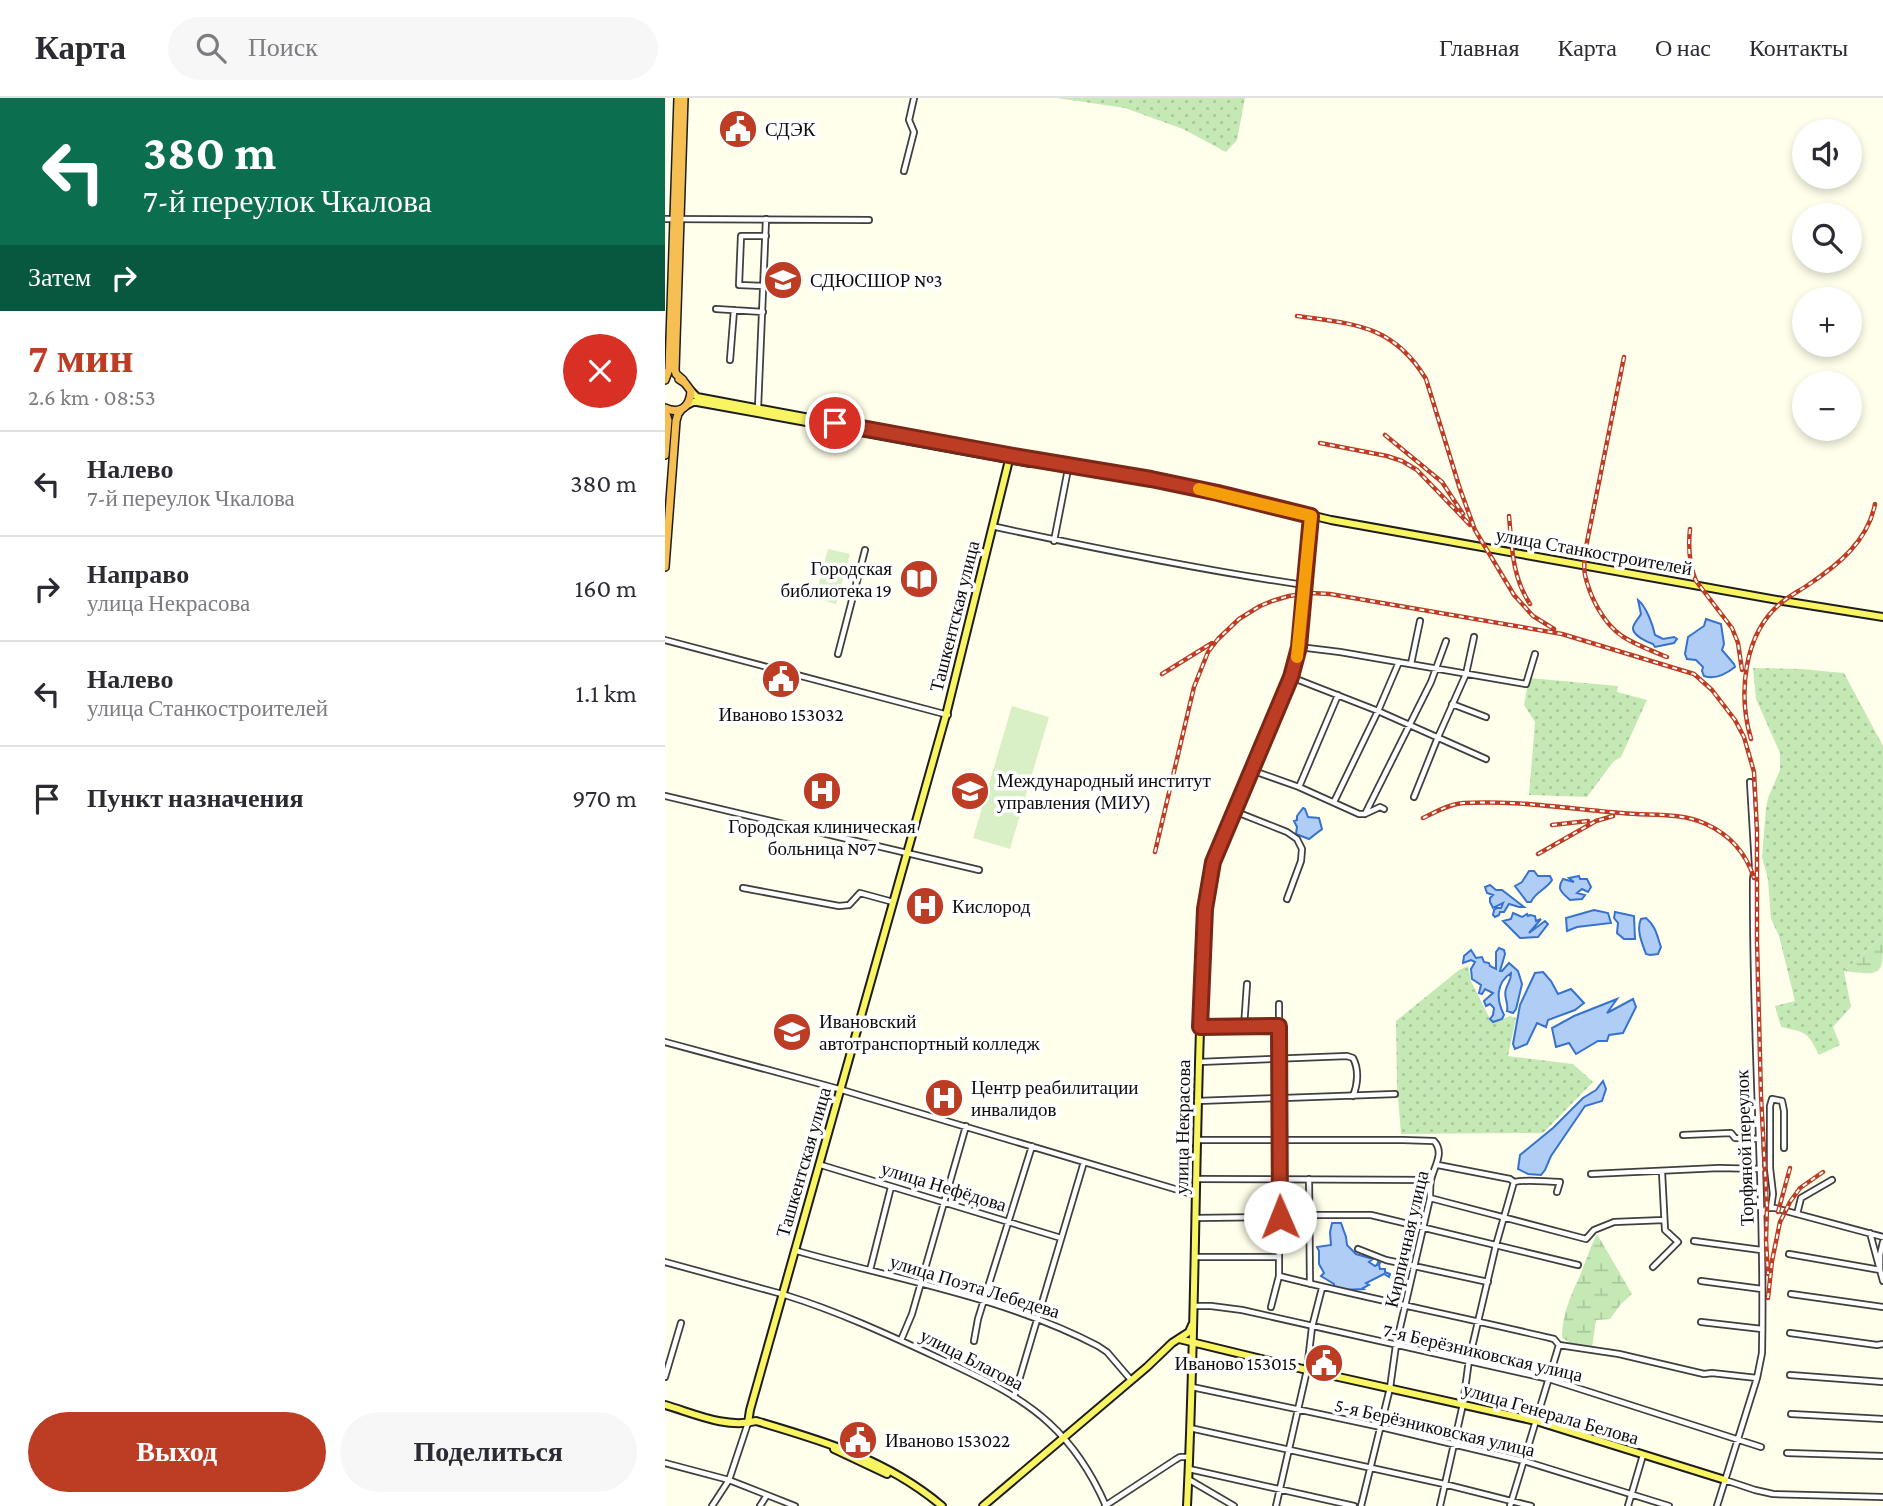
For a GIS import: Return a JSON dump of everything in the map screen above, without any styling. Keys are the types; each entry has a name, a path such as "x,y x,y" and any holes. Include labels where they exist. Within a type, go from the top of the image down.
{"highway":[{"path":"665,566 676,421 677,415 689,400 691,391 675,372 678,98"},
{"path":"665,381 669,369 684,98"},
{"path":"665,381 674,378 683,380"},
{"path":"665,455 668,418 665,410 683,408"}],"main road":[{"name":"улица Станкостроителей","path":"691,391 696,397 1068,469 1151,482 1311,517 1883,620"},
{"name":"улица Станкостроителей","path":"683,408 695,401 1012,458 1151,479 1311,517"},
{"name":"Ташкентская улица","path":"752,1420 802,1227 947,715 1012,458"},
{"name":"улица Некрасова","path":"1185,1505 1192,1387 1200,1027 1209,876 1218,847 1291,677 1299,647 1311,517"},
{"path":"983,1506 1189,1332 1193,1323"},
{"name":"улица Генерала Белова","path":"1179,1339 1192,1339 1210,1347 1536,1421 1725,1480"},
{"path":"665,1405 723,1422 752,1420 828,1443 862,1456 922,1490 942,1506"},
{"path":"752,1420 860,1460 901,1481 937,1506"}],"street":[{"path":"904,170 914,132 909,120 914,98"},
{"path":"665,219 869,220"},
{"path":"758,408 766,219"},
{"path":"764,286 739,285 741,236 766,236"},
{"path":"716,309 763,312"},
{"path":"730,360 733,310"},
{"path":"1054,541 1068,469"},
{"path":"995,526 1054,541 1304,585"},
{"path":"838,654 865,550"},
{"path":"1411,664 1420,621"},
{"path":"1414,797 1437,737 1466,674 1474,638"},
{"path":"665,640 947,715"},
{"path":"1365,814 1437,668 1446,641"},
{"path":"1299,647 1526,684 1535,654"},
{"path":"1334,803 1399,662"},
{"path":"1291,677 1378,711 1486,759"},
{"path":"1299,787 1338,695"},
{"path":"1452,704 1486,718"},
{"path":"1251,770 1299,787 1359,814 1380,807 1384,809"},
{"name":"Торфяной переулок","path":"1717,1506 1757,1378 1762,1353 1761,1169 1753,970 1755,866 1750,782"},
{"path":"665,796 979,870"},
{"path":"1234,811 1287,832 1297,839 1302,849 1301,861 1287,899"},
{"path":"743,888 839,906 849,905 860,892 895,902"},
{"path":"1244,1027 1247,984"},
{"path":"1271,1307 1279,1276 1279,1004"},
{"path":"1200,1027 1279,1026"},
{"path":"665,1042 841,1089 1195,1195"},
{"path":"1199,1062 1347,1056 1353,1058 1356,1063 1357,1086 1353,1096"},
{"path":"1198,1101 1395,1094"},
{"path":"1771,1208 1773,1194 1769,1106 1772,1099 1782,1101 1784,1148"},
{"path":"901,1340 912,1314 966,1126"},
{"path":"1683,1135 1731,1133 1735,1138 1759,1139"},
{"path":"1196,1140 1280,1140"},
{"name":"Кирпичная улица","path":"1280,1140 1434,1141 1439,1150 1396,1345 1390,1388 1361,1506"},
{"path":"974,1341 978,1319 1031,1146"},
{"path":"1014,1397 1084,1162"},
{"name":"улица Нефёдова","path":"820,1165 1062,1238"},
{"path":"1437,1165 1514,1182 1560,1182 1557,1192"},
{"path":"1591,1174 1719,1168 1761,1169"},
{"path":"1653,1268 1678,1242 1665,1230 1663,1171"},
{"path":"1196,1179 1431,1180"},
{"path":"1310,1179 1310,1284"},
{"path":"1797,1214 1801,1198 1832,1180"},
{"path":"1440,1506 1463,1404 1469,1360 1514,1182"},
{"path":"870,1270 891,1187"},
{"path":"1430,1198 1588,1239 1594,1230 1614,1222 1664,1220"},
{"path":"1761,1214 1771,1208 1870,1233 1883,1239 1880,1270"},
{"path":"1311,1215 1371,1215 1578,1265"},
{"path":"1196,1217 1280,1217"},
{"path":"1870,1233 1883,1281"},
{"path":"1694,1241 1761,1250"},
{"path":"1358,1249 1413,1266 1488,1282"},
{"name":"улица Поэта Лебедева","path":"796,1251 921,1283 1038,1318 1098,1346 1107,1352 1131,1380"},
{"path":"1790,1254 1880,1270"},
{"path":"1195,1257 1279,1257"},
{"name":"улица Благова","path":"665,1262 784,1294 837,1312 964,1370 1014,1397 1044,1418 1063,1438 1096,1483 1106,1506"},
{"path":"1279,1276 1554,1339 1559,1345 1619,1354 1704,1374 1757,1378"},
{"path":"1701,1281 1762,1289"},
{"path":"1276,1506 1307,1370 1312,1327 1322,1288"},
{"path":"1791,1294 1883,1307"},
{"name":"7-я Берёзниковская улица","path":"1194,1306 1242,1310 1549,1379 1762,1447"},
{"path":"1701,1322 1762,1329"},
{"path":"665,1377 681,1323"},
{"path":"1790,1333 1883,1344"},
{"path":"1510,1506 1559,1345"},
{"path":"1790,1375 1883,1382"},
{"name":"5-я Берёзниковская улица","path":"1192,1387 1524,1461 1669,1506"},
{"path":"1791,1414 1883,1419"},
{"name":"Ташкентская улица","path":"712,1506 729,1480 752,1420"},
{"path":"1190,1428 1531,1506"},
{"path":"1787,1454 1883,1456"},
{"path":"1628,1506 1643,1455"},
{"path":"1106,1506 1180,1457 1189,1457"},
{"path":"665,1463 729,1480 795,1506"},
{"path":"1189,1469 1354,1506"},
{"path":"1188,1479 1234,1506"},
{"name":"улица Генерала Белова","path":"1725,1480 1773,1494 1883,1497"},
{"path":"760,1506 767,1495"}],"green space":[{"path":"1057,98 1245,98 1237,140 1226,152 1183,129 1125,108"},
{"path":"828,549 850,554 836,604 815,598"},
{"path":"1753,668 1844,673 1883,746 1883,936 1844,971 1851,1007 1833,1027 1840,1045 1819,1055 1805,1034 1781,1027 1775,1006 1795,1001 1779,936 1771,919 1768,880 1762,857 1766,808 1780,770 1780,753 1756,699"},
{"path":"1529,678 1618,686 1617,692 1647,700 1621,757 1613,762 1587,797 1529,795 1535,722 1524,705"},
{"path":"1012,706 1049,717 1010,849 973,838"},
{"path":"1883,936 1881,966 1878,970 1873,973 1844,971"},
{"path":"1468,966 1471,981 1492,1023 1510,1016 1516,1018 1508,1056 1573,1064 1593,1082 1543,1133 1401,1134 1396,1021 1459,970"},
{"path":"1597,1234 1632,1294 1610,1319 1596,1320 1592,1348 1562,1338 1562,1330 1569,1301"}],"water":[{"path":"1638,600 1651,621 1655,635 1663,639 1674,637 1677,639 1674,643 1655,647 1634,632 1633,627 1641,614"},
{"path":"1706,619 1721,624 1724,644 1722,650 1735,667 1716,677 1704,676 1703,667 1696,660 1687,659 1685,654 1688,637 1704,626"},
{"path":"1303,808 1308,817 1319,818 1322,829 1309,839 1296,834 1294,821"},
{"path":"1529,871 1534,871 1538,876 1550,876 1552,880 1531,902 1527,902 1515,886 1522,882"},
{"path":"1579,876 1580,879 1587,879 1591,887 1588,892 1582,889 1577,893 1585,895 1582,899 1570,900 1561,891 1561,882 1563,879 1574,882 1569,878"},
{"path":"1490,885 1496,890 1502,890 1524,907 1509,904 1504,912 1495,917 1494,910 1501,908 1503,903 1493,908 1490,898 1493,895 1487,893 1485,887"},
{"path":"1594,910 1608,913 1611,923 1577,927 1567,931 1566,918"},
{"path":"1615,912 1634,916 1635,939 1624,939 1617,933"},
{"path":"1513,913 1522,917 1527,914 1535,916 1536,921 1541,919 1529,933 1545,921 1548,924 1538,937 1520,938 1503,921 1511,919"},
{"path":"1646,918 1652,924 1661,947 1658,954 1646,954 1641,941 1640,923 1641,919"},
{"path":"1499,948 1504,950 1505,954 1500,971 1509,963 1518,971 1522,984 1513,1013 1507,1011 1505,995 1511,973 1502,982 1499,997 1504,1015 1502,1019 1493,1022 1490,1019 1494,1008 1490,1004 1486,1006 1484,1001 1493,993 1485,989 1482,994 1479,993 1481,985 1472,979 1471,969 1475,962 1471,960 1463,963 1464,956 1471,950 1476,958 1482,957 1484,962 1496,969 1496,952"},
{"path":"1543,972 1558,994 1571,989 1584,1003 1575,1010 1548,1020 1546,1027 1537,1023 1527,1044 1515,1049 1513,1044 1520,1005 1535,973"},
{"path":"1617,999 1607,1013 1633,999 1636,1007 1623,1033 1609,1035 1607,1041 1598,1041 1576,1054 1569,1043 1556,1047 1552,1028"},
{"path":"1603,1081 1606,1089 1602,1101 1585,1106 1541,1175 1528,1174 1518,1169 1520,1155"},
{"path":"1332,1223 1341,1223 1347,1245 1356,1254 1373,1259 1369,1262 1375,1266 1380,1263 1380,1269 1385,1269 1385,1272 1390,1274 1389,1277 1384,1274 1366,1283 1369,1285 1364,1289 1343,1290 1334,1288 1334,1284 1321,1276 1324,1273 1319,1264 1317,1247 1331,1245"}],"railway":[{"path":"1297,316 1371,330 1386,337 1413,361 1426,379 1475,530 1514,595 1533,616 1554,629"},
{"path":"1624,357 1586,546 1585,575 1598,609 1615,631 1667,657"},
{"path":"1385,435 1442,482 1463,514"},
{"path":"1320,443 1402,461 1417,470 1470,525"},
{"path":"1751,739 1745,685 1751,648 1758,631 1781,603 1830,569 1850,551 1866,529 1875,504"},
{"path":"1509,516 1516,572 1530,604"},
{"path":"1690,529 1690,556 1696,581 1732,628 1738,643 1742,670"},
{"path":"1155,852 1194,687 1208,652 1239,619 1272,601 1311,593 1330,594 1562,634 1694,674 1712,690 1735,720 1744,737 1754,772 1768,1274"},
{"path":"1162,674 1212,643"},
{"path":"1423,818 1453,805 1483,802 1686,818 1706,824 1730,839 1747,861 1754,878"},
{"path":"1538,854 1596,821 1613,816"},
{"path":"1552,825 1588,821"},
{"path":"1778,1212 1790,1168"},
{"path":"1768,1298 1780,1222 1800,1188 1823,1172"}],"slow traffic":[{"path":"1199,489 1311,516 1297,657"}],"place":[{"name":"СДЭК","path":"738,129"},
{"name":"СДЮСШОР №3","path":"783,280"},
{"name":"Городская библиотека 19","path":"919,579"},
{"name":"Иваново 153032","path":"781,679"},
{"name":"Городская клиническая больница №7","path":"822,791"},
{"name":"Международный институт управления (МИУ)","path":"970,791"},
{"name":"Кислород","path":"925,906"},
{"name":"Ивановский автотранспортный колледж","path":"792,1032"},
{"name":"Центр реабилитации инвалидов","path":"944,1098"},
{"name":"Иваново 153015","path":"1324,1363"},
{"name":"Иваново 153022","path":"858,1440"}],"route":[{"path":"835,423 1151,479 1311,516 1296,663 1213,862 1205,909 1202,957 1200,1027 1279,1026 1280,1217"}]}
